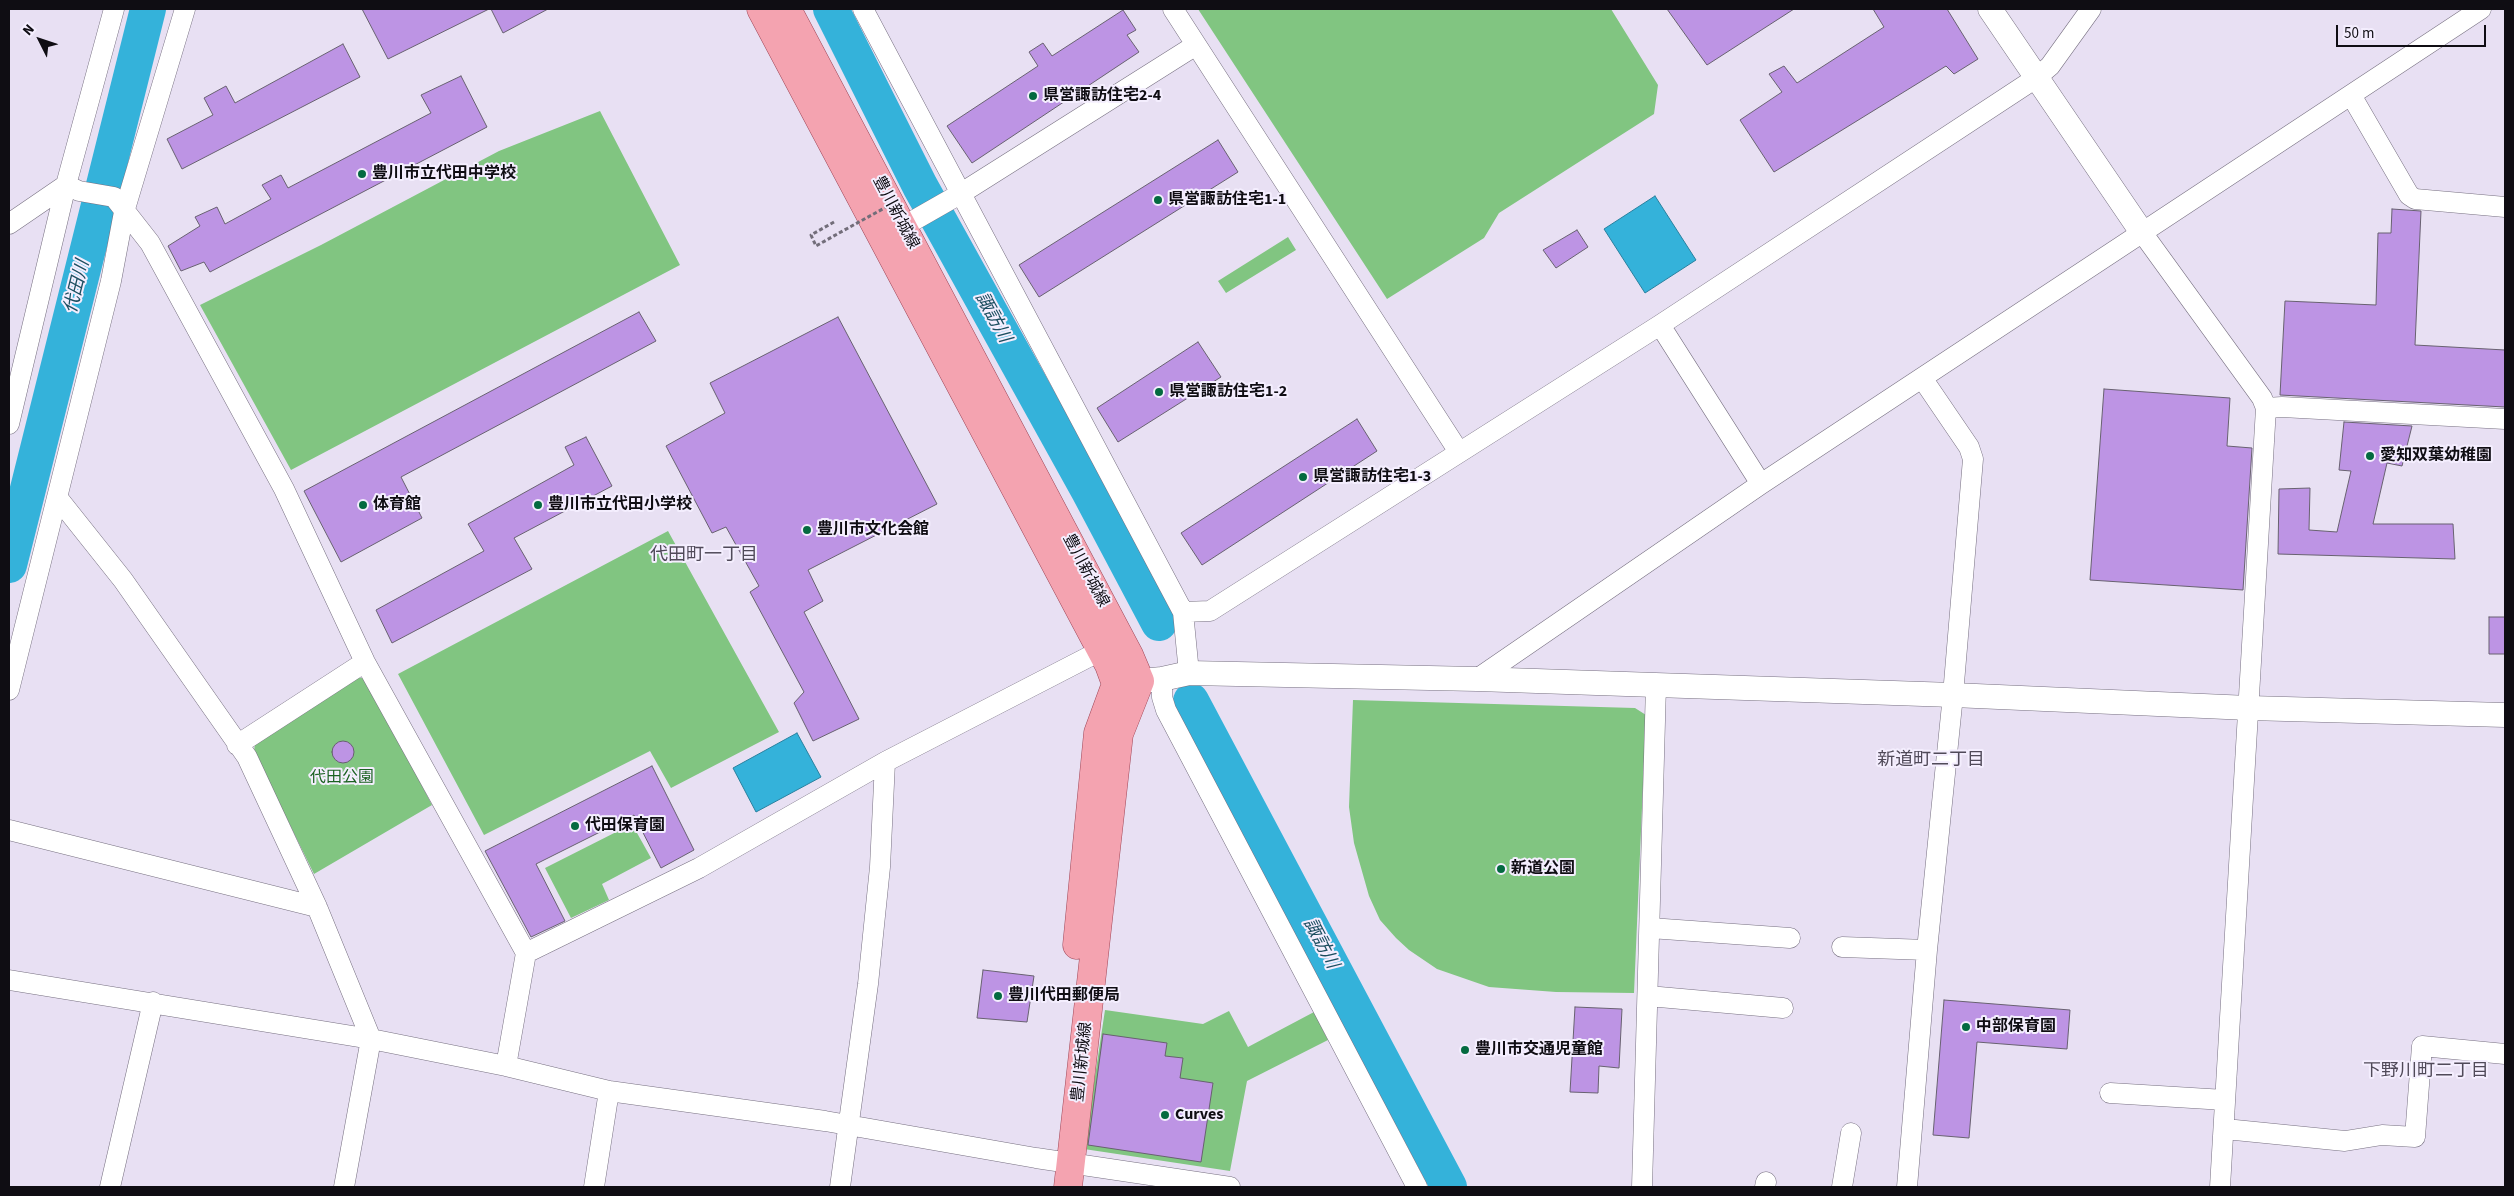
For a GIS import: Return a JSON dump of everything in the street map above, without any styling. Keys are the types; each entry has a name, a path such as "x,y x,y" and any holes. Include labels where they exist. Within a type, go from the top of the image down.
{"main road":[{"name":"豊川新城線","path":"761,9 901,229 1102,650 1140,681"},
{"name":"豊川新城線","path":"787,9 901,229 1129,655 1140,681"},
{"name":"豊川新城線","path":"1050,1187 1065,1170 1098,733 1140,681"}],"street":[{"path":"9,424 72,188 114,9"},
{"path":"9,690 111,281 119,205 185,9"},
{"path":"863,9 953,198 1183,612 1189,673"},
{"path":"1172,9 1459,452"},
{"path":"1990,9 2141,231 2262,398 2266,408 2249,708 2245,736 2220,1187"},
{"path":"1183,612 1210,611 1660,325 2036,78 2050,66 2091,9"},
{"path":"1477,679 1761,484 2141,231 2351,95 2460,14 2481,9"},
{"path":"901,229 1196,45"},
{"path":"2351,95 2410,195 2415,199 2505,207"},
{"path":"9,224 72,188 119,205 150,243 284,489 365,662 526,953 506,1066"},
{"path":"1660,325 1761,484"},
{"path":"1907,1187 1973,459 1969,447 1922,378"},
{"path":"2266,408 2282,407 2505,419"},
{"path":"57,497 124,580 247,757 317,907 371,1039 344,1187"},
{"path":"526,953 700,868 886,762 1102,650"},
{"path":"237,745 365,662"},
{"path":"1140,681 1189,673 1477,679 1953,695 2249,708 2505,715"},
{"path":"1140,681 1162,697 1166,710 1417,1187"},
{"path":"1642,1187 1656,684"},
{"path":"840,1187 850,1126 880,867 886,762"},
{"path":"9,830 317,907"},
{"path":"1650,928 1790,938"},
{"path":"1842,947 1927,950"},
{"path":"9,980 371,1039 506,1066 609,1091 850,1126 1065,1170 1230,1187"},
{"path":"1648,996 1784,1008"},
{"path":"110,1187 153,1002"},
{"path":"2224,1129 2345,1141 2382,1135 2415,1137 2422,1046 2505,1054"},
{"path":"594,1187 609,1091"},
{"path":"2110,1093 2225,1100"},
{"path":"1842,1187 1851,1134"}],"path":[{"path":"834,222 811,235 816,246 898,200"}],"green space":[{"path":"1198,9 1611,9 1658,85 1654,114 1499,213 1484,238 1387,299"},
{"path":"600,111 680,265 291,470 200,305 321,245 499,151"},
{"path":"1288,237 1296,250 1226,293 1218,281"},
{"path":"668,531 779,732 671,788 650,751 484,835 398,674"},
{"name":"代田公園","path":"356,677 367,679 432,805 314,874 254,752 255,742"},
{"name":"新道公園","path":"1353,700 1635,708 1646,715 1634,993 1556,992 1489,987 1437,969 1409,950 1396,938 1380,920 1369,896 1354,843 1349,807"},
{"path":"632,824 651,858 602,884 609,900 571,918 545,868"},
{"name":"Curves","path":"1105,1010 1203,1024 1229,1011 1248,1047 1314,1012 1328,1040 1247,1081 1230,1171 1084,1149"}],"water":[{"path":"1655,196 1696,260 1645,293 1604,229"},
{"path":"797,733 821,777 756,812 733,768"}],"building":[{"path":"362,9 489,9 388,59"},
{"path":"491,9 548,9 503,33"},
{"path":"1667,9 1794,9 1707,65"},
{"path":"1873,9 1947,9 1978,59 1954,74 1946,66 1774,172 1740,120 1782,92 1769,74 1784,66 1797,83 1884,27"},
{"name":"県営諏訪住宅2-4","path":"1123,10 1136,30 1127,35 1139,52 972,163 947,126 1038,66 1029,52 1043,43 1052,56"},
{"path":"343,44 360,77 182,169 167,139 213,115 204,98 226,86 235,103"},
{"path":"461,76 487,127 210,272 204,262 181,271 168,246 200,226 195,217 217,207 225,224 271,199 262,185 281,175 288,188 431,113 421,95"},
{"name":"県営諏訪住宅1-1","path":"1218,140 1238,172 1039,297 1019,265"},
{"path":"2392,209 2421,211 2415,345 2505,350 2505,407 2280,395 2285,301 2376,305 2378,233 2391,233"},
{"path":"1577,230 1588,247 1556,268 1543,250"},
{"path":"639,312 656,341 401,477 422,518 341,562 304,491"},
{"name":"豊川市文化会館","path":"838,317 937,504 808,570 823,601 804,612 859,719 813,741 794,703 804,692 750,592 759,586 726,527 712,533 666,446 725,413 710,383"},
{"name":"県営諏訪住宅1-2","path":"1198,342 1221,377 1118,442 1097,408"},
{"path":"2104,389 2230,398 2227,446 2252,448 2243,590 2090,580"},
{"name":"県営諏訪住宅1-3","path":"1357,419 1377,451 1202,565 1181,533"},
{"path":"2344,422 2412,426 2402,466 2387,463 2373,524 2453,524 2455,559 2278,554 2279,489 2310,488 2309,530 2337,532 2351,471 2339,470"},
{"path":"586,437 612,486 514,538 532,569 392,643 376,610 484,551 468,524 574,465 565,447"},
{"path":"2489,617 2505,617 2505,654 2489,654"},
{"path":"343,741 351,744 354,752 351,760 343,763 335,760 332,752 335,744"},
{"path":"652,766 694,850 661,868 634,815 536,864 565,921 531,937 485,851"},
{"path":"983,970 1034,976 1027,1022 977,1018"},
{"path":"1944,1000 2070,1010 2067,1049 1977,1042 1969,1138 1933,1135"},
{"path":"1575,1007 1622,1009 1619,1068 1599,1066 1598,1093 1570,1092"},
{"path":"1103,1034 1167,1043 1165,1056 1183,1058 1180,1078 1213,1083 1201,1162 1088,1145"}],"waterway":[{"name":"代田川","path":"9,565 148,9"},
{"name":"諏訪川","path":"831,9 920,186 1089,491 1159,623"},
{"name":"諏訪川","path":"1191,701 1449,1187"}],"place":[{"name":"県営諏訪住宅2-4","path":"1033,96"},
{"name":"豊川市立代田中学校","path":"362,174"},
{"name":"県営諏訪住宅1-1","path":"1158,200"},
{"name":"県営諏訪住宅1-2","path":"1159,392"},
{"name":"愛知双葉幼稚園","path":"2370,456"},
{"name":"県営諏訪住宅1-3","path":"1303,477"},
{"name":"体育館","path":"363,505"},
{"name":"豊川市立代田小学校","path":"538,505"},
{"name":"豊川市文化会館","path":"807,530"},
{"name":"代田保育園","path":"575,826"},
{"name":"新道公園","path":"1501,869"},
{"name":"豊川代田郵便局","path":"998,996"},
{"name":"中部保育園","path":"1966,1027"},
{"name":"豊川市交通児童館","path":"1465,1050"},
{"name":"Curves","path":"1165,1115"}],"district":[{"name":"代田町一丁目","path":"704,556"},
{"name":"新道町二丁目","path":"1931,761"},
{"name":"下野川町二丁目","path":"2426,1072"}]}
